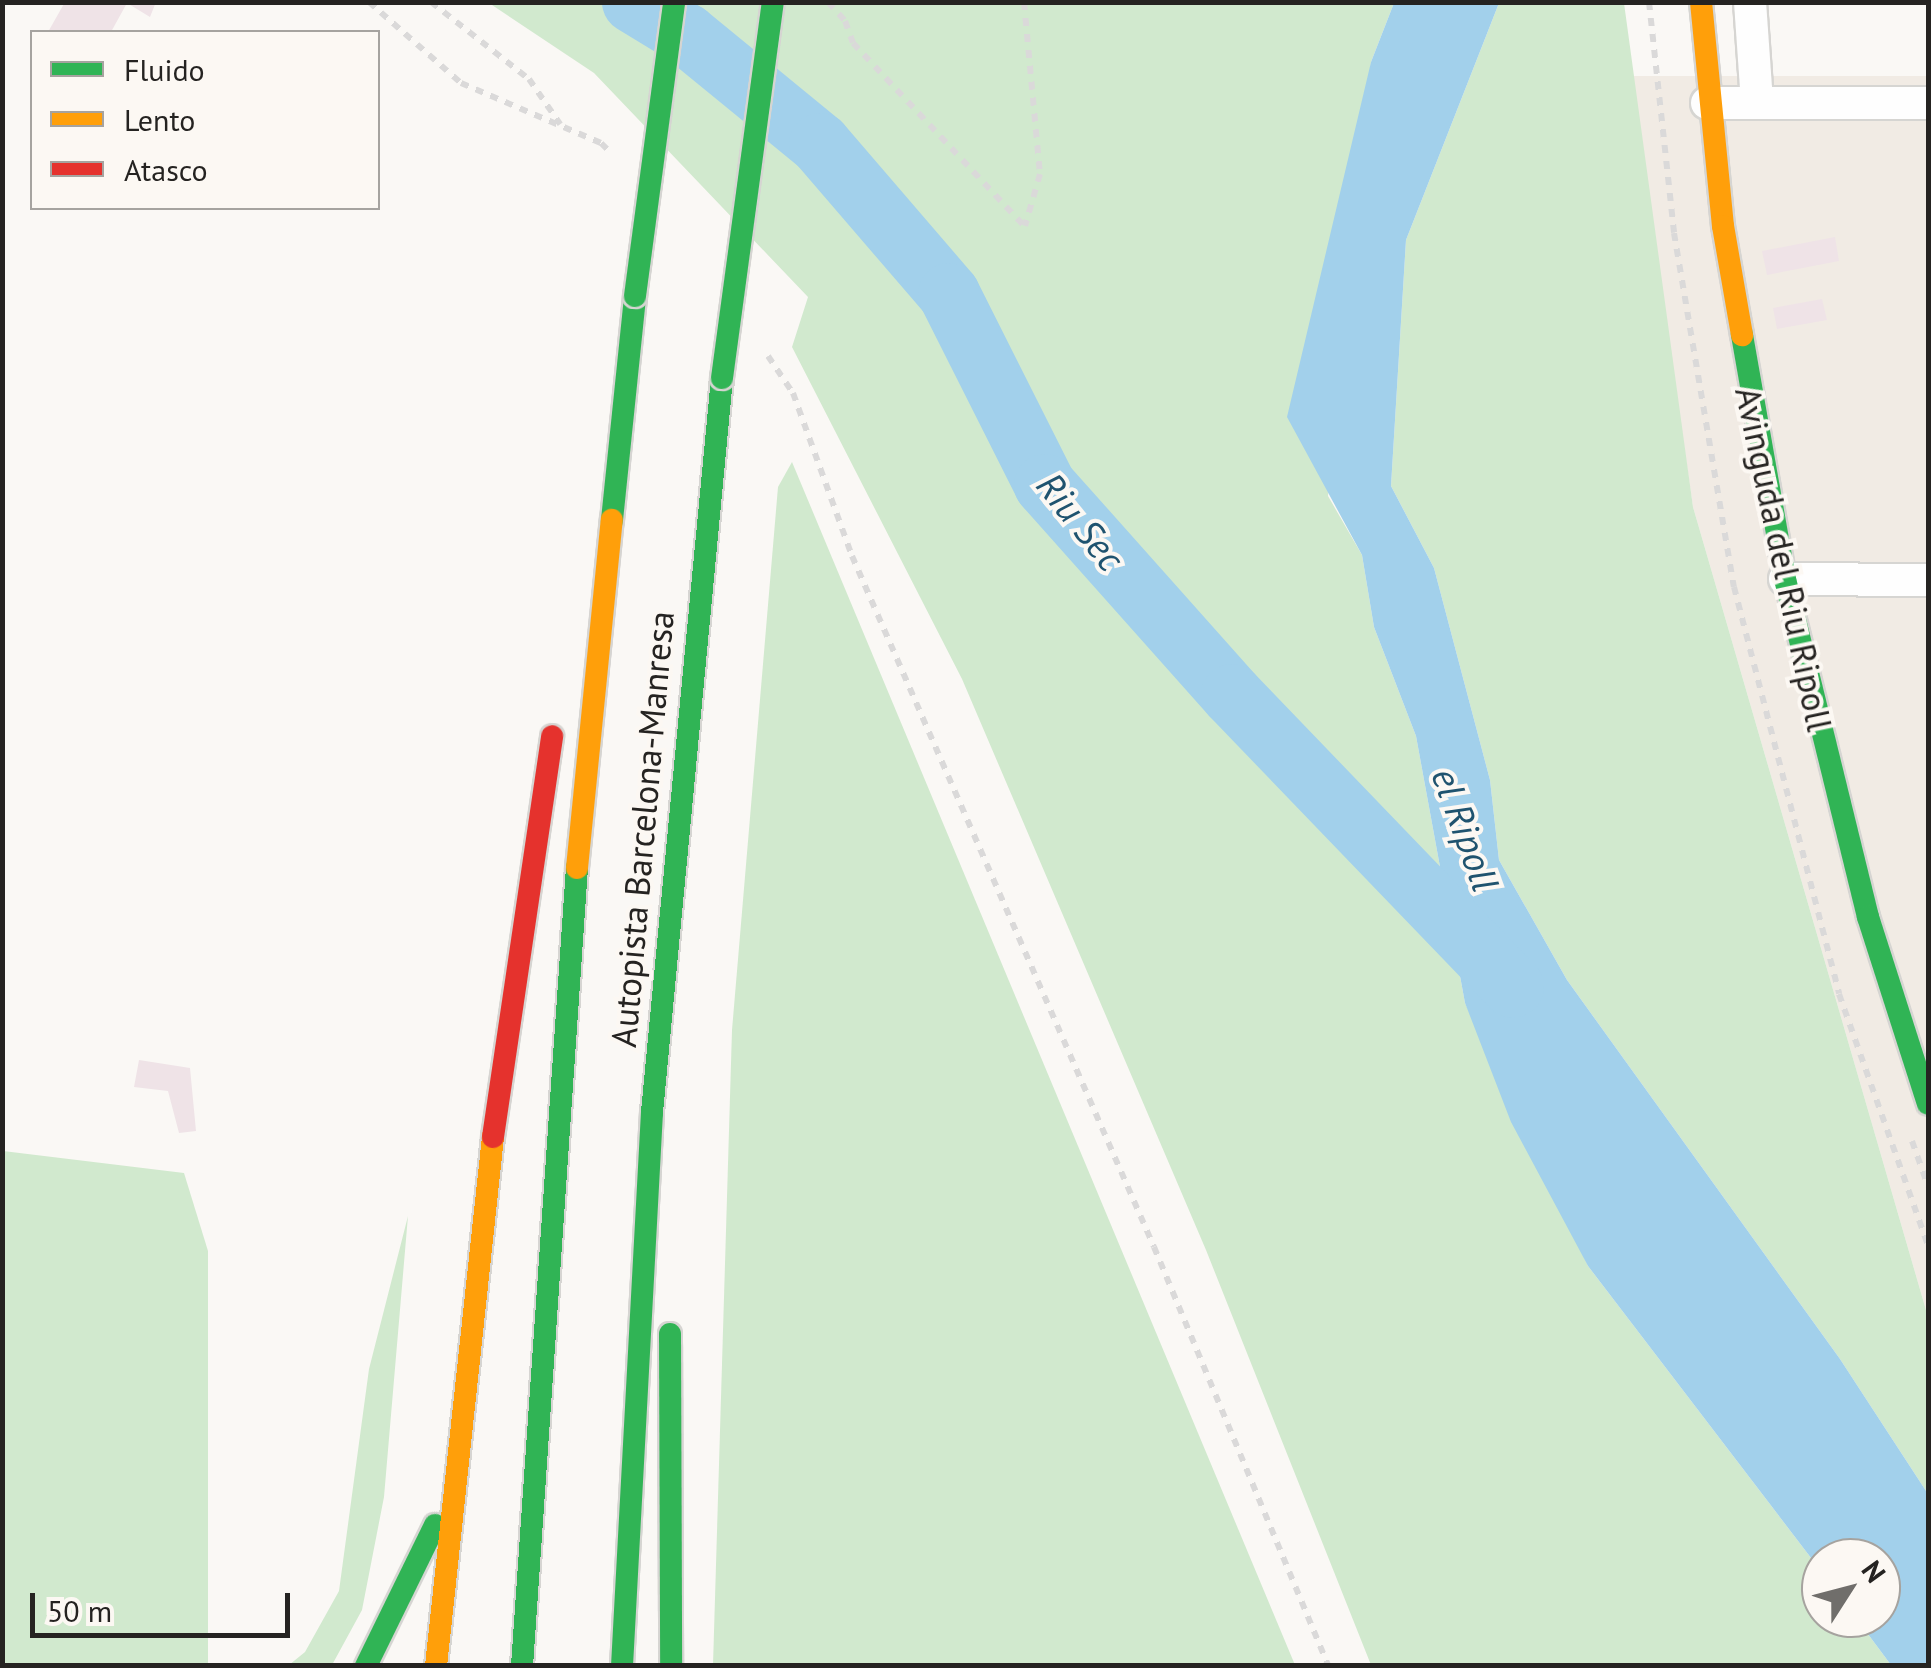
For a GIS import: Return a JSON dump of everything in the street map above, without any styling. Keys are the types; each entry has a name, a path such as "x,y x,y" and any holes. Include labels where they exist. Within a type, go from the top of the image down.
{"main road":[{"name":"Autopista Barcelona-Manresa","path":"522,1666 562,1013 616,450 674,2"},
{"name":"Autopista Barcelona-Manresa","path":"622,1666 652,1112 722,378 773,2"},
{"name":"Avinguda del Riu Ripoll","path":"1702,2 1707,103 1750,400 1785,579 1868,917 1928,1104"},
{"path":"575,620 616,450"},
{"path":"436,1666 450,1496 502,1064 556,715"},
{"path":"652,1112 662,1159 682,1666"},
{"path":"366,1666 450,1496"},
{"path":"672,1666 675,1562"}],"street":[{"path":"1750,2 1757,103"},
{"path":"1707,103 1928,103"},
{"path":"1785,579 1928,580"}],"path":[{"path":"369,2 462,82 502,100"},
{"path":"432,2 529,79 560,125"},
{"path":"828,2 846,21 853,44 1025,228 1040,174 1024,2"},
{"path":"852,556 1132,1195 1328,1666"}],"shaded area":[{"path":"1630,76 1928,76 1928,1317 1693,507"}],"green space":[{"path":"489,3 1394,3 1371,62 1328,496 1362,555 1374,627 1416,736 1465,1003 1588,1266 1801,1545 1801,1638 1871,1638 1891,1665 1371,1665 1206,1250 962,679 792,347 808,297 594,73"},
{"path":"1499,3 1624,3 1693,507 1928,1317 1928,1494 1840,1359 1567,980 1499,860 1490,780 1434,568 1391,486 1406,240"},
{"path":"792,462 1295,1665 713,1665 732,1030 778,487"},
{"path":"3,1151 184,1173 208,1251 208,1665 3,1665"},
{"path":"408,1216 384,1497 362,1610 332,1665 289,1665 305,1652 339,1591 369,1369"}],"water":[{"name":"el Ripoll","path":"1394,3 1499,3 1406,240 1391,486 1434,568 1490,780 1499,860 1567,980 1840,1359 1928,1494 1928,1665 1891,1665 1871,1638 1901,1638 1901,1538 1801,1538 1801,1545 1588,1266 1511,1122 1465,1003 1416,736 1374,627 1362,555 1287,417 1371,62"}],"building":[{"path":"65,2 156,2 150,17 127,3 112,30 49,30"},
{"path":"1835,237 1839,261 1767,275 1762,251"},
{"path":"1822,299 1827,320 1777,329 1773,308"},
{"path":"139,1060 190,1068 196,1131 179,1133 168,1091 134,1087"}],"waterway":[{"name":"Riu Sec","path":"633,2 687,35 820,144 949,294 1045,485 1232,695 1513,987"}],"traffic: fast":[{"path":"635,296 674,2"},
{"path":"722,378 773,2"},
{"path":"612,520 635,296"},
{"path":"1742,335 1785,579 1868,917 1928,1104"},
{"path":"622,1666 652,1112 722,378"},
{"path":"522,1666 577,868"},
{"path":"670,1334 671,1666"},
{"path":"366,1666 435,1525"}],"traffic: slow":[{"path":"1701,2 1723,226 1742,335"},
{"path":"577,868 612,520"},
{"path":"436,1666 493,1137"}],"traffic: jam":[{"path":"493,1137 552,736"}]}
